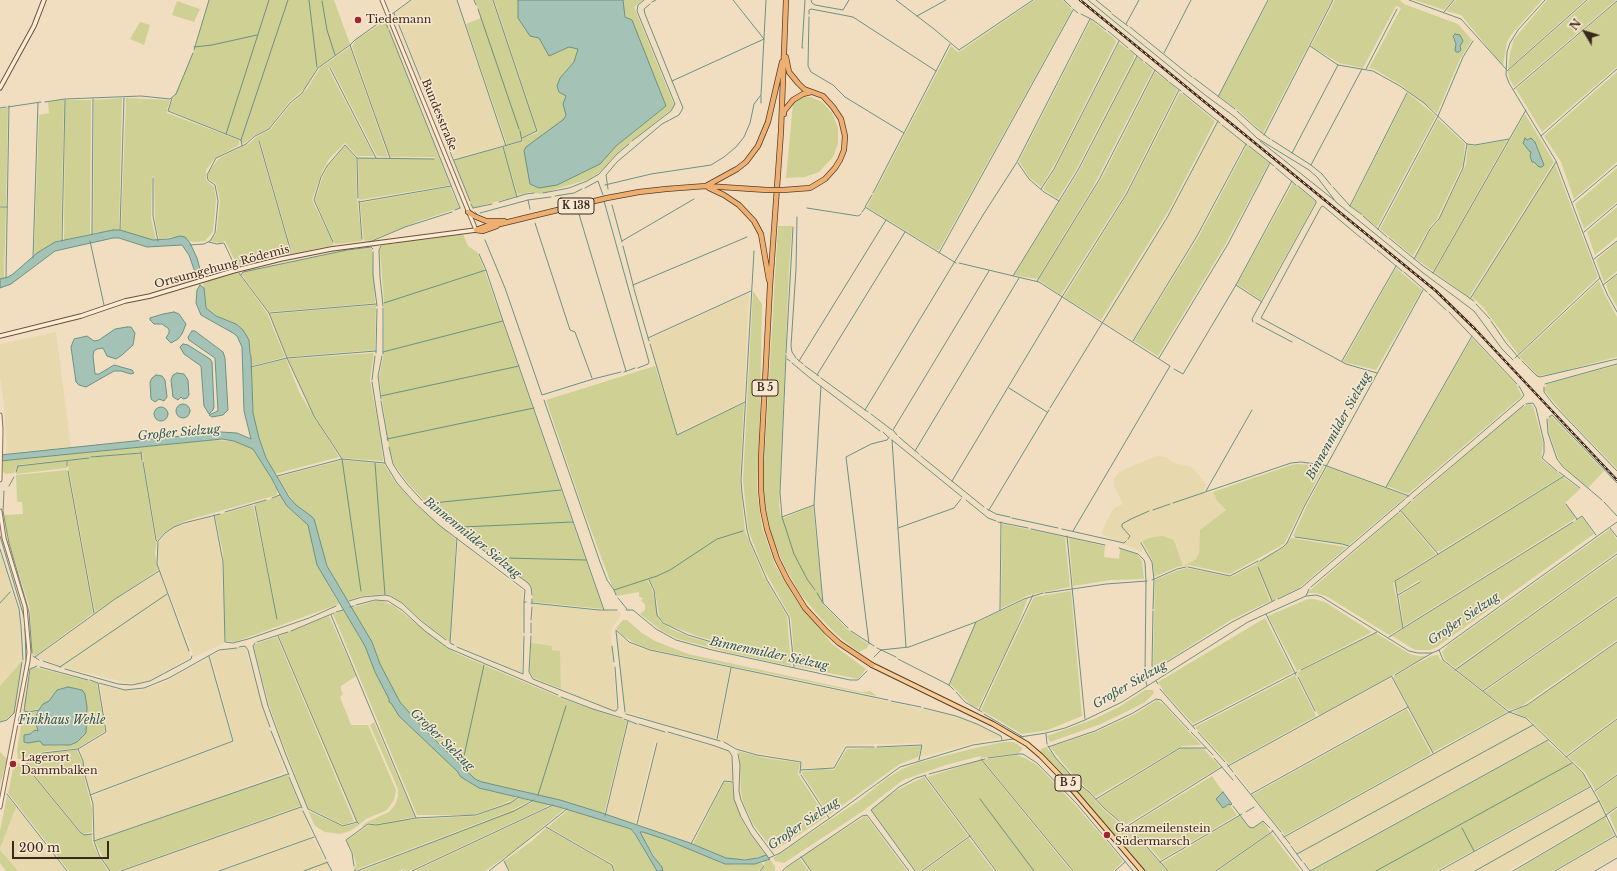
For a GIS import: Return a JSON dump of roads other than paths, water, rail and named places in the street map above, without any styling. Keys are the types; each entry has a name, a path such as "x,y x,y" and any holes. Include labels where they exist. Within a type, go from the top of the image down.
{"highway":[{"name":"B 5","path":"786,0 781,131 770,286 761,458 761,490 767,529 777,559 787,579 805,608 826,632 839,643 872,665"},
{"path":"706,186 767,190 810,188 820,183 836,168 844,150 845,136 841,119 829,101 823,96 802,87 792,76 788,69 784,52"},
{"path":"706,186 741,165 750,157 758,146 768,122 784,52"},
{"path":"781,131 784,111 788,105 806,92 812,92"},
{"path":"706,186 731,200 754,220 761,234 770,286"},
{"name":"K 138","path":"476,230 486,231 500,224 514,220 616,196 666,188 706,186"},
{"path":"468,212 486,221 514,220"}],"main road":[{"path":"0,88 34,26 44,0"},
{"name":"Ortsumgehung Rödemis","path":"0,336 74,318 125,301 150,296 281,258 476,230"},
{"name":"B 5","path":"872,665 1027,744 1065,780 1142,871"}],"street":[{"name":"Bundesstraße","path":"382,0 476,230"},
{"path":"0,415 0,480"},
{"path":"0,511 4,538 25,608 29,652 0,807"}],"water":[{"path":"518,0 623,0 625,17 632,20 666,106 616,146 600,164 557,185 539,188 530,184 524,151 526,147 564,119 566,115 563,104 566,96 559,92 557,86 560,78 574,62 578,49 569,47 549,56 539,38 530,36 518,18"},
{"path":"1455,34 1460,35 1463,41 1459,52 1456,52 1455,50 1456,44 1453,36"},
{"path":"1525,138 1527,140 1531,138 1535,142 1544,165 1542,167 1539,167 1532,162 1530,156 1531,152 1523,143"},
{"path":"113,230 120,230 153,240 169,239 180,236 185,237 190,243 197,258 201,273 200,275 198,277 196,275 189,255 182,245 147,247 119,238 113,238 55,251 11,284 0,288 0,279 13,274 37,253 55,242"},
{"path":"200,285 204,288 206,308 216,316 236,324 243,330 249,340 253,413 266,458 289,497 296,505 314,519 327,566 372,642 380,664 400,702 422,727 475,779 482,782 560,800 605,814 690,843 726,858 745,860 766,855 770,859 755,864 725,864 667,840 640,832 653,856 662,867 663,871 657,871 631,829 559,807 479,788 461,777 457,771 399,716 389,702 365,646 317,565 308,525 287,506 253,449 234,441 222,439 0,461 0,455 221,432 237,433 251,439 244,411 242,347 237,336 201,315 196,303 197,290"},
{"path":"174,312 179,314 186,324 182,334 178,339 171,343 166,338 169,333 169,329 162,324 154,324 150,318"},
{"path":"131,327 135,333 133,345 116,359 107,356 103,348 94,351 93,356 95,374 99,374 114,365 132,370 134,373 131,374 121,371 114,371 86,387 79,385 76,382 71,347 74,339 87,336 94,341 99,340 115,329"},
{"path":"192,331 195,331 223,352 225,358 228,410 223,415 212,417 209,415 218,411 215,358 189,340 188,337"},
{"path":"183,344 188,345 210,359 212,362 214,407 209,414 204,406 201,366 184,354 180,347"},
{"path":"177,373 184,374 188,380 189,395 187,398 183,399 181,397 178,400 173,397 171,380 173,375"},
{"path":"156,375 162,376 165,380 167,397 164,401 159,399 155,402 151,399 150,382"},
{"path":"180,404 186,404 190,408 190,414 186,418 180,418 176,414 176,408"},
{"path":"158,407 164,407 168,411 168,417 164,421 158,421 154,417 154,411"},
{"name":"Finkhaus Wehle","path":"68,687 82,690 85,694 87,707 86,733 77,742 70,745 43,745 40,741 28,743 24,742 24,735 30,734 35,730 38,731 36,723 32,722 33,719 37,718 36,716 38,711 43,704 49,701 57,690"},
{"path":"1223,792 1232,804 1229,804 1223,808 1216,799"}],"waterway":[{"path":"194,50 209,0"},
{"path":"226,134 269,0"},
{"path":"241,140 288,0"},
{"path":"309,0 317,67"},
{"path":"392,14 411,0"},
{"path":"457,0 506,146"},
{"path":"474,0 476,5"},
{"path":"493,0 537,131 522,138"},
{"path":"632,141 671,111 675,104 637,11 638,5 644,0"},
{"path":"652,2 656,0"},
{"path":"672,81 764,39 733,0"},
{"path":"605,185 651,174 711,165 736,147 744,137 750,123 754,104 761,95 766,0"},
{"path":"803,48 805,0"},
{"path":"811,0 815,5 843,10 849,0"},
{"path":"896,0 959,50 1033,0"},
{"path":"917,16 946,0"},
{"path":"1064,0 1071,7"},
{"path":"1088,0 1205,95 1235,117 1257,138 1309,170 1317,177 1336,202 1422,272 1474,311 1502,349 1513,360"},
{"path":"1096,0 1111,12"},
{"path":"1126,24 1139,0"},
{"path":"1164,53 1191,0"},
{"path":"1218,97 1268,0"},
{"path":"1264,135 1333,0"},
{"path":"1409,0 1461,19 1506,69"},
{"path":"1444,12 1454,0"},
{"path":"1545,0 1518,30 1510,43 1507,52 1506,75 1509,83 1556,161 1600,278 1617,312"},
{"path":"1507,71 1587,0"},
{"path":"322,1 327,30 335,55"},
{"path":"1514,89 1617,1"},
{"path":"608,189 606,175 617,162 662,124 679,115 683,108 645,14 644,9 650,4"},
{"path":"478,9 519,129"},
{"path":"809,14 809,10 811,9 853,17 936,71"},
{"path":"1073,9 1078,13"},
{"path":"1366,69 1397,9"},
{"path":"939,253 1073,10"},
{"path":"394,13 470,201"},
{"path":"1081,14 1093,20 1106,30"},
{"path":"1112,14 1128,26"},
{"path":"383,17 388,28"},
{"path":"190,245 204,244 210,241 215,233 218,201 215,185 208,180 207,175 216,158 246,144 255,136 269,129 290,103 302,93 318,68 376,25 384,17"},
{"path":"809,17 808,66 811,72 833,85 845,97 904,133"},
{"path":"865,410 983,215 1017,162 1090,19"},
{"path":"1130,27 1192,77"},
{"path":"389,30 460,208"},
{"path":"1108,31 1128,48"},
{"path":"194,47 212,45 257,35"},
{"path":"1041,189 1054,169 1119,41"},
{"path":"1378,229 1438,116 1463,57 1473,41"},
{"path":"873,193 950,44"},
{"path":"350,45 390,158"},
{"path":"1310,46 1338,65 1373,71 1400,86 1424,103 1467,144 1475,145 1509,139"},
{"path":"1130,50 1143,61"},
{"path":"45,102 65,99 141,96 170,99 176,94 193,53"},
{"path":"1013,276 1078,170 1137,56"},
{"path":"1145,62 1168,81"},
{"path":"1292,153 1338,65"},
{"path":"330,68 376,158"},
{"path":"1311,165 1362,69"},
{"path":"1541,136 1617,69"},
{"path":"1037,281 1099,180 1155,70"},
{"path":"1194,78 1235,109"},
{"path":"1169,82 1181,91"},
{"path":"952,481 1062,297 1127,193 1179,90"},
{"path":"1183,93 1220,123"},
{"path":"1350,206 1407,93"},
{"path":"761,96 761,103"},
{"path":"120,230 124,98"},
{"path":"172,98 168,111 241,140 242,146"},
{"path":"92,234 93,99"},
{"path":"62,241 65,100"},
{"path":"8,107 41,102"},
{"path":"33,258 38,103"},
{"path":"6,278 9,106"},
{"path":"0,108 6,107"},
{"path":"1433,273 1526,110"},
{"path":"1237,111 1270,139"},
{"path":"1050,408 1168,216 1218,121"},
{"path":"1222,125 1247,145"},
{"path":"454,160 522,141 520,131"},
{"path":"1272,140 1311,165 1322,174 1331,185"},
{"path":"209,242 217,244 224,243 233,262 291,252 259,141"},
{"path":"1260,141 1334,200"},
{"path":"543,193 569,188 587,181 599,174 617,154 629,144"},
{"path":"1133,341 1197,236 1246,144"},
{"path":"1414,259 1430,229 1439,219 1463,168 1467,144"},
{"path":"333,242 314,200 321,177 327,166 345,145 357,158"},
{"path":"1249,146 1274,166"},
{"path":"503,147 517,197"},
{"path":"358,198 357,158 434,159"},
{"path":"1470,299 1556,162"},
{"path":"1018,163 1029,179 1044,192 1059,201"},
{"path":"1159,358 1228,244 1270,163"},
{"path":"1573,202 1617,165"},
{"path":"1276,168 1296,185"},
{"path":"153,178 153,216 158,241"},
{"path":"585,188 598,181 603,195"},
{"path":"1174,369 1183,374 1236,285 1292,181"},
{"path":"359,202 451,186"},
{"path":"1253,322 1252,319 1316,203 1316,201 1298,186"},
{"path":"1333,187 1350,206 1361,214"},
{"path":"555,196 574,193 582,189"},
{"path":"499,202 534,193"},
{"path":"872,195 865,207 956,263"},
{"path":"480,213 528,200 551,197"},
{"path":"622,241 694,199"},
{"path":"528,200 530,209"},
{"path":"359,201 362,239"},
{"path":"604,201 649,362 648,364 638,368"},
{"path":"471,204 473,208"},
{"path":"473,208 492,204"},
{"path":"1584,232 1617,204"},
{"path":"612,205 622,242"},
{"path":"1361,238 1323,206 1321,207 1261,318 1346,364 1377,373"},
{"path":"0,207 7,207"},
{"path":"455,210 460,208"},
{"path":"807,208 858,216 861,214"},
{"path":"862,212 865,208"},
{"path":"364,243 405,227 452,212"},
{"path":"579,214 626,371"},
{"path":"1363,216 1387,237"},
{"path":"796,358 792,352 791,346 796,269 797,217"},
{"path":"799,361 886,220"},
{"path":"535,223 570,330 575,332 592,378"},
{"path":"786,353 793,227"},
{"path":"817,375 905,232"},
{"path":"633,285 747,237"},
{"path":"1389,238 1423,266 1474,301"},
{"path":"1363,239 1375,249"},
{"path":"485,240 505,288 542,395 621,372"},
{"path":"90,241 104,305"},
{"path":"1594,259 1617,241"},
{"path":"381,246 379,250 383,306"},
{"path":"623,246 634,288"},
{"path":"241,275 243,272 347,250 371,247 373,249"},
{"path":"1377,250 1402,271"},
{"path":"754,251 741,480 742,493 750,541 767,580 789,617 794,667"},
{"path":"373,252 373,275 377,306"},
{"path":"479,254 486,270"},
{"path":"959,263 1039,282 1170,366 1073,531"},
{"path":"1342,361 1396,266"},
{"path":"383,352 503,321 486,270 384,303"},
{"path":"897,435 893,430 989,271"},
{"path":"1404,272 1427,292"},
{"path":"239,273 269,313 287,358 251,367"},
{"path":"1603,285 1617,274"},
{"path":"915,451 1019,278"},
{"path":"1515,358 1600,278"},
{"path":"1236,285 1262,302"},
{"path":"634,289 649,341"},
{"name":"Binnenmilder Sielzug","path":"1260,561 1287,543 1305,505 1423,290"},
{"path":"648,338 751,291"},
{"path":"1429,294 1446,310"},
{"path":"270,313 376,304"},
{"path":"1476,304 1490,319"},
{"path":"383,308 383,354"},
{"path":"376,353 377,309"},
{"path":"1449,312 1517,384"},
{"path":"503,321 604,610"},
{"path":"1491,321 1506,343 1520,359"},
{"path":"1256,323 1292,342"},
{"path":"1386,487 1472,336"},
{"path":"650,344 677,435 745,402"},
{"path":"361,591 342,459 314,416 287,358 376,351"},
{"path":"786,355 780,493 782,517 814,505"},
{"path":"372,380 375,356"},
{"path":"381,399 378,376 382,356"},
{"path":"797,359 803,364"},
{"path":"1522,361 1537,376 1540,377 1617,359"},
{"path":"792,363 880,431"},
{"path":"1545,384 1617,364"},
{"path":"381,396 519,366"},
{"path":"805,366 819,376"},
{"path":"624,372 635,368"},
{"path":"821,378 868,412"},
{"path":"372,382 385,463"},
{"path":"821,386 814,505 823,603 848,628"},
{"path":"1406,498 1522,398 1524,395 1519,386"},
{"path":"1544,387 1544,392 1554,405 1617,471"},
{"path":"1009,388 1047,412"},
{"path":"544,400 600,562 607,580 614,590"},
{"path":"381,401 388,441"},
{"path":"1526,404 1533,403 1536,408 1544,442 1544,453 1542,458 1557,471"},
{"path":"1413,499 1524,405"},
{"path":"387,439 534,408"},
{"path":"989,510 1049,410"},
{"path":"1206,491 1252,410"},
{"path":"871,414 892,430"},
{"path":"1549,417 1552,415 1617,483"},
{"path":"1547,419 1548,433 1557,459 1563,467 1602,500"},
{"path":"883,432 889,438"},
{"path":"869,644 846,457 871,444 887,440 889,437"},
{"path":"899,437 919,454"},
{"path":"892,440 906,647"},
{"path":"892,440 962,497"},
{"path":"389,447 393,464 398,472 429,508"},
{"path":"141,452 142,460"},
{"path":"91,457 141,453"},
{"path":"921,456 984,507"},
{"path":"18,466 89,458"},
{"name":"Binnenmilder Sielzug","path":"277,476 342,459 385,463 397,483 414,502 439,525 525,590 524,602 526,602"},
{"path":"67,461 67,466"},
{"path":"143,462 157,541"},
{"path":"1173,503 1291,463 1301,462 1324,465 1409,496"},
{"path":"375,463 385,595"},
{"path":"16,472 18,466"},
{"path":"68,471 94,613"},
{"path":"1559,472 1580,488"},
{"path":"1403,628 1395,581 1564,476"},
{"path":"9,486 14,477"},
{"path":"433,503 561,490"},
{"path":"4,491 3,511 9,543 29,612 32,653"},
{"path":"272,498 280,495"},
{"path":"898,528 954,508 961,499"},
{"path":"1278,599 1301,588 1405,499"},
{"path":"225,512 266,500"},
{"path":"966,500 988,518 996,521"},
{"path":"1399,512 1411,501"},
{"path":"1604,502 1617,516"},
{"path":"1153,510 1170,504"},
{"path":"1566,504 1577,519"},
{"path":"255,506 277,619"},
{"path":"987,509 996,514 1010,517"},
{"path":"433,510 488,554"},
{"path":"1400,510 1438,554"},
{"path":"1128,539 1130,536 1122,527 1122,524 1149,511"},
{"path":"1311,587 1398,513"},
{"path":"189,651 157,564 158,541 165,533 174,527 220,514"},
{"path":"214,515 223,562 225,642 233,643 248,639 309,618 336,606"},
{"path":"1576,520 1582,516 1596,535"},
{"path":"782,517 794,554 807,579 815,590"},
{"path":"1012,518 1058,528"},
{"path":"462,527 573,522"},
{"path":"998,522 1028,528"},
{"path":"1000,610 1001,522"},
{"path":"1389,637 1573,522"},
{"name":"Großer Sielzug","path":"1020,737 1065,728 1122,702 1248,622 1306,596 1316,595 1322,597 1409,651 1418,653 1432,653 1439,650 1617,522"},
{"path":"1610,528 1617,537"},
{"path":"1031,529 1105,545"},
{"path":"1062,529 1124,543 1126,541"},
{"path":"616,595 614,590 657,576 670,570 717,539 743,531"},
{"path":"0,536 24,617"},
{"path":"1067,536 1085,719"},
{"path":"1295,537 1349,546"},
{"path":"454,645 450,643 457,538"},
{"path":"1141,543 1152,562 1154,580 1153,609"},
{"path":"1119,548 1138,554 1145,563 1145,675"},
{"path":"0,549 19,609 23,660"},
{"path":"1455,670 1617,554"},
{"path":"491,556 528,583 531,587 532,595"},
{"path":"506,558 586,560"},
{"name":"Binnenmilder Sielzug","path":"1188,567 1230,576 1258,561"},
{"name":"Binnenmilder Sielzug","path":"1152,580 1177,569 1186,567"},
{"path":"1258,567 1272,601"},
{"path":"35,657 115,599 159,571"},
{"path":"649,580 654,590 657,615 663,623 688,635 715,643 732,645"},
{"name":"Binnenmilder Sielzug","path":"1045,593 1106,584 1147,581"},
{"path":"1398,595 1420,582"},
{"name":"Großer Sielzug","path":"1306,596 1309,589"},
{"path":"0,603 10,592"},
{"path":"817,593 823,603"},
{"name":"Binnenmilder Sielzug","path":"874,657 881,650 909,647 976,622 1024,599 1043,593"},
{"path":"60,667 167,594"},
{"path":"979,710 1033,595"},
{"path":"349,601 362,597 390,596 402,603 421,621 446,640"},
{"path":"1483,691 1617,597"},
{"path":"618,598 627,609"},
{"name":"Binnenmilder Sielzug","path":"532,599 532,604"},
{"path":"356,605 375,600 388,601 402,610 425,631 448,648 558,695"},
{"path":"1159,667 1232,622 1275,600"},
{"path":"524,602 524,633"},
{"name":"Binnenmilder Sielzug","path":"531,603 599,610 617,610"},
{"path":"350,607 354,606"},
{"path":"531,620 532,607"},
{"path":"336,612 343,610"},
{"name":"Binnenmilder Sielzug","path":"626,610 633,610 656,629 676,640 712,650 850,680 858,680 867,671"},
{"path":"1153,611 1152,666 1153,668 1157,668"},
{"path":"291,631 334,613"},
{"path":"1266,614 1296,675"},
{"path":"331,615 416,818"},
{"path":"949,685 976,622"},
{"path":"531,623 531,633"},
{"path":"25,628 26,660"},
{"path":"616,630 629,642 650,650 888,700"},
{"path":"616,631 625,712"},
{"path":"851,631 874,646"},
{"path":"257,642 288,632"},
{"path":"1301,670 1377,632"},
{"path":"278,636 359,824"},
{"path":"457,647 523,674 524,636"},
{"path":"531,636 529,672 533,679 614,711 618,708 615,667"},
{"path":"1284,837 1509,712 1527,705 1617,642"},
{"path":"255,643 253,646 268,706 308,809 343,826 357,822"},
{"path":"239,647 245,646 248,650 262,705 270,727"},
{"path":"612,646 614,662"},
{"path":"99,683 125,690 144,688 169,678 219,650 237,648"},
{"name":"Binnenmilder Sielzug","path":"877,648 896,657"},
{"path":"1439,650 1443,660 1509,712 1526,718 1583,773 1617,838"},
{"path":"1395,675 1432,653"},
{"path":"33,656 39,660"},
{"path":"65,669 118,684 132,685 150,681 191,659 192,656"},
{"path":"90,795 233,741 209,656"},
{"path":"898,659 949,685 954,690"},
{"path":"43,661 61,667"},
{"path":"0,722 7,720 14,713 22,662"},
{"path":"25,666 26,662"},
{"path":"462,765 484,665"},
{"path":"37,666 30,669 24,711 28,712 39,710"},
{"path":"40,667 88,680"},
{"path":"717,739 731,668"},
{"path":"1193,726 1297,672"},
{"path":"1228,766 1392,676"},
{"path":"1298,677 1315,711"},
{"path":"1392,677 1433,753"},
{"path":"1145,678 1147,686"},
{"path":"90,680 98,683 106,732 78,749 83,761 84,772 93,804 94,841 99,855 110,871"},
{"path":"1160,689 1195,729"},
{"path":"956,692 965,702 982,712"},
{"path":"561,697 622,718"},
{"path":"1048,747 1095,731 1133,713 1156,699 1161,700 1189,730"},
{"path":"891,701 921,707"},
{"path":"538,795 566,706"},
{"path":"1251,794 1408,707"},
{"path":"924,708 956,716 977,724 1001,736 1002,740"},
{"path":"626,714 720,741"},
{"path":"984,714 1023,737"},
{"path":"624,719 637,724"},
{"path":"1566,757 1617,719"},
{"path":"605,816 628,721"},
{"path":"639,724 665,732"},
{"path":"1297,854 1533,725"},
{"path":"271,731 289,775"},
{"path":"668,732 729,751 732,756 733,781"},
{"path":"1191,732 1213,755"},
{"path":"1198,732 1225,762"},
{"path":"1046,734 1047,744"},
{"name":"Großer Sielzug","path":"769,858 780,853 900,767 973,745 1013,739"},
{"path":"1310,871 1548,740"},
{"path":"724,742 736,749 757,755 801,762 800,773"},
{"path":"637,824 657,743"},
{"path":"877,747 922,745 919,760"},
{"path":"1048,746 1055,757 1077,782 1105,809 1140,839 1168,871"},
{"path":"801,770 834,768 846,747 874,747"},
{"path":"1096,799 1180,748 1206,748"},
{"path":"78,749 43,753 25,765 81,833 84,835 92,834"},
{"path":"738,754 740,765 739,791 741,800 753,827 774,855"},
{"path":"988,758 1023,754 1037,763 1077,804 1133,871"},
{"path":"1214,758 1233,780"},
{"path":"981,759 1073,871"},
{"path":"929,774 985,759"},
{"path":"1376,871 1572,763"},
{"path":"1227,764 1233,772"},
{"path":"1126,827 1222,767"},
{"path":"94,841 288,774"},
{"path":"801,775 829,818"},
{"path":"915,871 871,810 899,787 916,778 926,775"},
{"path":"1235,775 1281,832"},
{"path":"1595,791 1617,775"},
{"path":"925,776 996,871"},
{"path":"289,777 302,808"},
{"path":"691,844 724,781 733,782 734,799 741,817 751,834 768,857"},
{"path":"1439,871 1590,787"},
{"path":"7,794 67,871"},
{"path":"354,866 352,853 346,840 368,824 376,825 416,818 476,815 510,803 519,797"},
{"path":"980,799 1034,871"},
{"path":"357,871 514,811 534,800"},
{"path":"1475,871 1599,801"},
{"path":"412,871 553,805"},
{"path":"1233,806 1249,827 1253,828 1263,821 1270,828"},
{"path":"121,871 301,807"},
{"path":"1246,812 1254,807"},
{"path":"1606,815 1617,807"},
{"path":"489,871 567,809"},
{"path":"303,811 326,859"},
{"path":"1160,862 1242,814"},
{"path":"782,871 862,816 867,815 909,871"},
{"path":"1513,871 1606,816"},
{"path":"546,827 612,865 614,871"},
{"path":"1462,828 1474,851"},
{"path":"1272,830 1303,871"},
{"path":"1216,871 1273,831"},
{"path":"1282,834 1290,844"},
{"path":"922,871 970,836"},
{"path":"1555,871 1615,836"},
{"path":"219,871 314,837"},
{"path":"1291,846 1302,861"},
{"path":"801,857 811,871"},
{"path":"1595,871 1617,858"},
{"path":"504,861 509,871"},
{"path":"327,862 332,871"},
{"path":"304,871 328,862"},
{"path":"1115,871 1125,862"},
{"path":"1304,863 1310,871"},
{"path":"760,871 764,866"}],"railway":[{"path":"1080,0 1436,291 1475,329 1617,480"}],"place":[{"name":"Tiedemann","path":"358,20"},
{"name":"Lagerort Dammbalken","path":"13,764"},
{"name":"Ganzmeilenstein Südermarsch","path":"1107,835"}]}
